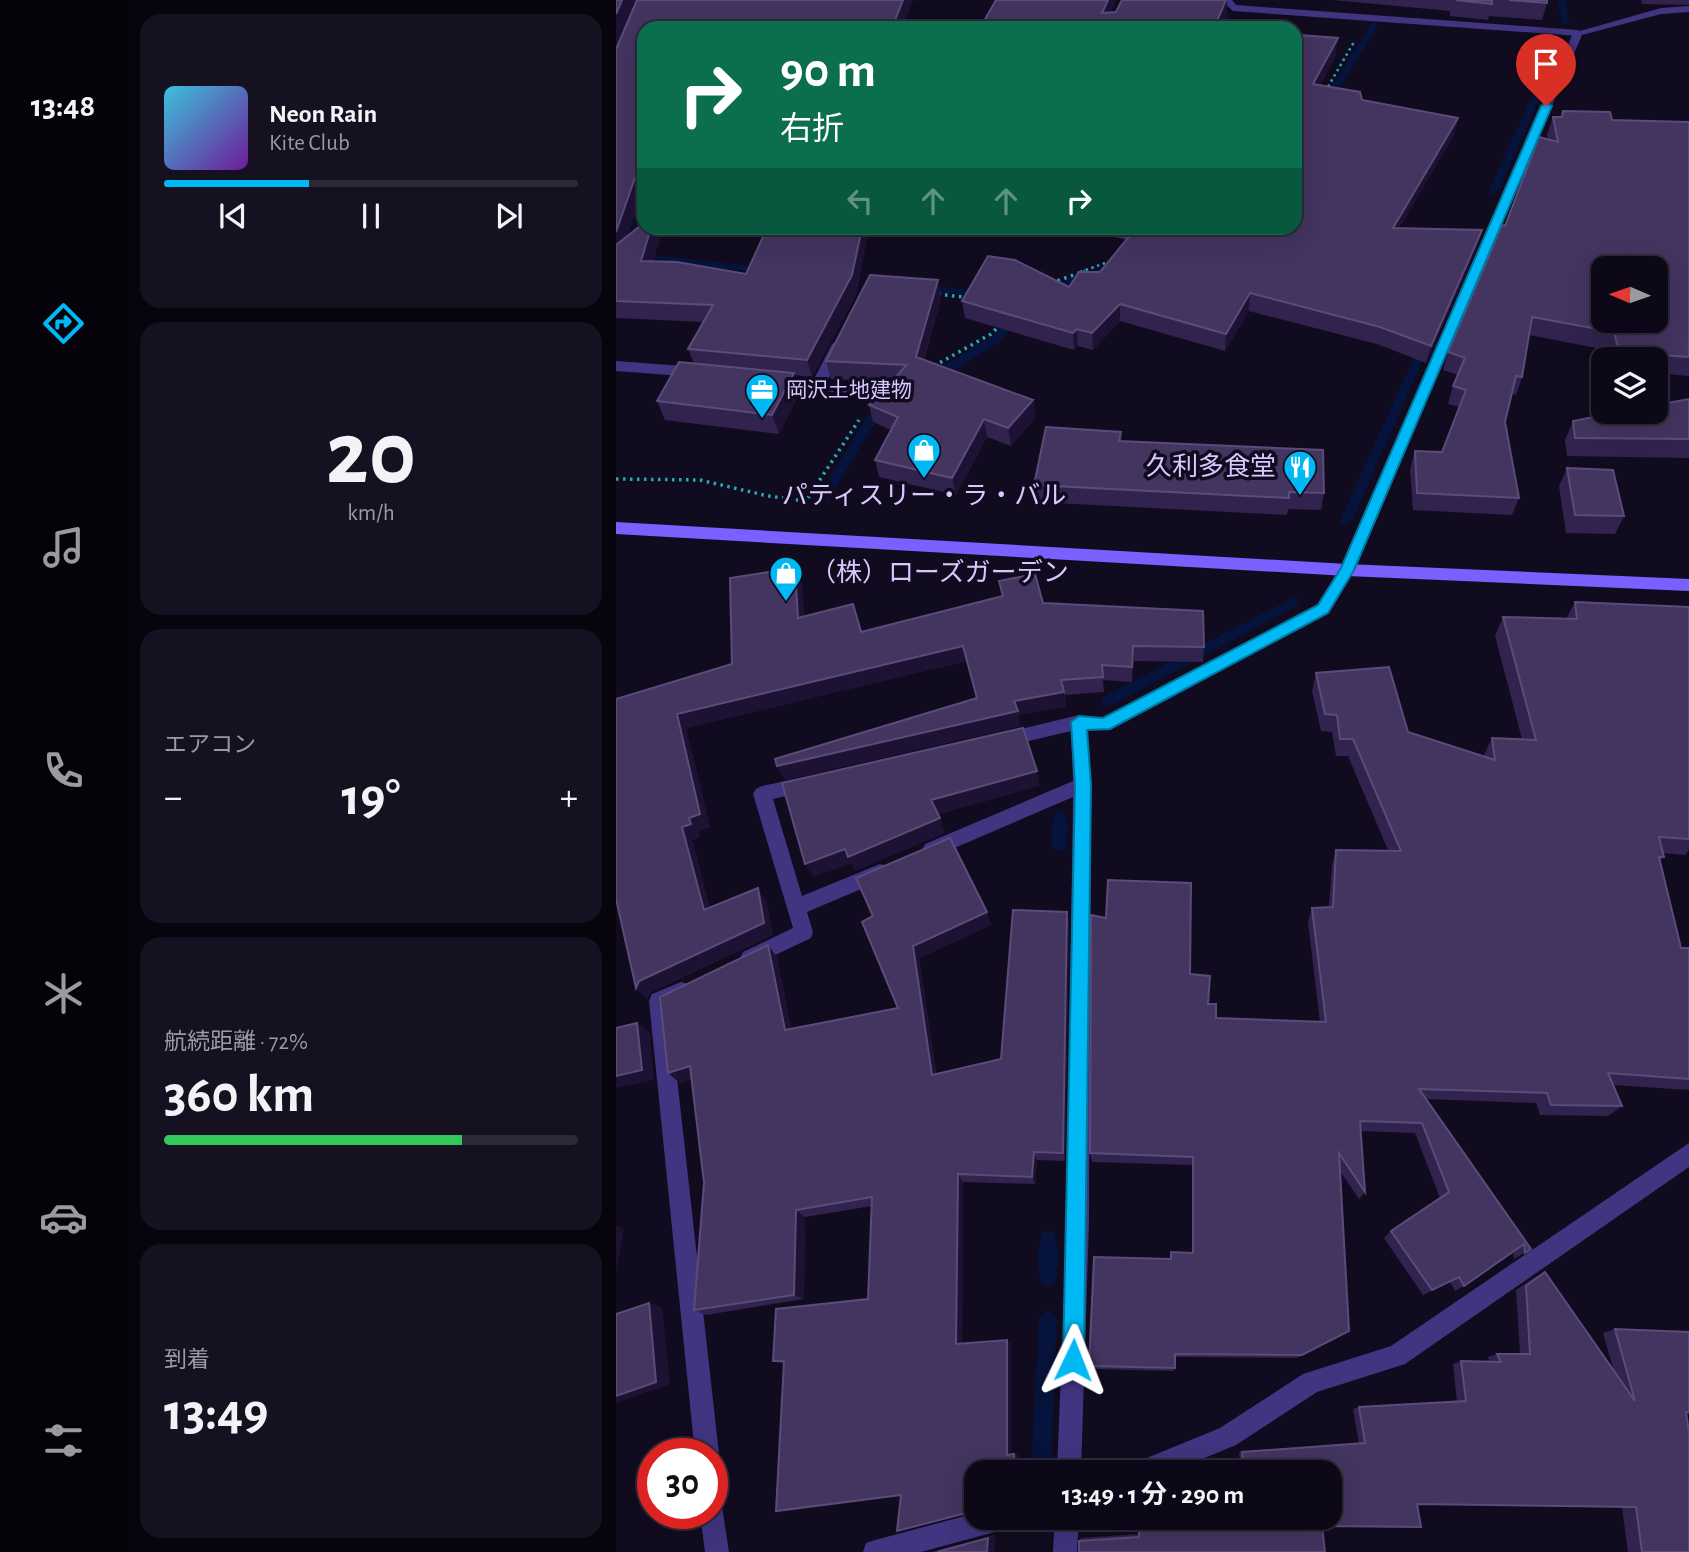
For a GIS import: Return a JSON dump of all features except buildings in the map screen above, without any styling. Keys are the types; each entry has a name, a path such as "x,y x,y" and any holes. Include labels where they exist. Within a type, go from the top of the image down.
{"street":[{"path":"1226,0 1233,8 1578,33 1661,11 1689,9"},
{"path":"987,743 1079,722 1104,725 1323,609 1347,570 1578,33"},
{"path":"1125,235 1141,238 1143,235"},
{"path":"818,385 849,326"},
{"path":"616,366 713,374"},
{"path":"752,378 887,396"},
{"path":"616,528 1347,570 1689,585"},
{"path":"1069,1460 1078,1220 1083,785 1079,722"},
{"path":"732,967 804,932 762,794 828,779"},
{"path":"796,908 1083,785"},
{"path":"695,984 659,1001 704,1438"},
{"path":"1170,1460 1228,1437 1311,1382 1397,1356 1689,1154"},
{"path":"876,1552 964,1528"},
{"path":"714,1529 717,1552"},
{"path":"1065,1552 1066,1530"}],"path":[{"path":"1321,101 1368,19"},
{"path":"926,293 978,299"},
{"path":"616,479 700,480 768,496 806,501 869,408 991,334 1009,316"}],"waterway":[{"path":"1562,0 1566,23"},
{"path":"1223,12 1228,21"},
{"path":"1327,102 1375,24"},
{"path":"1493,192 1562,40"},
{"path":"616,224 637,223"},
{"path":"638,235 638,257 765,270"},
{"path":"1044,290 1118,264"},
{"path":"921,287 985,295"},
{"path":"933,377 995,340 1014,317"},
{"path":"1346,520 1426,342"},
{"path":"824,497 870,421 886,406"},
{"path":"1108,701 1294,602"},
{"path":"1059,845 1060,817"},
{"path":"1048,1239 1048,1277"},
{"path":"1041,1460 1048,1320"}],"place":[{"name":"岡沢土地建物","path":"762,420"},
{"name":"パティスリー・ラ・バル","path":"924,480"},
{"name":"久利多食堂","path":"1300,497"},
{"name":"（株）ローズガーデン","path":"786,603"}],"route":[{"path":"1073,1360 1078,1220 1083,785 1079,722 1104,725 1323,609 1347,570 1546,106"}]}
